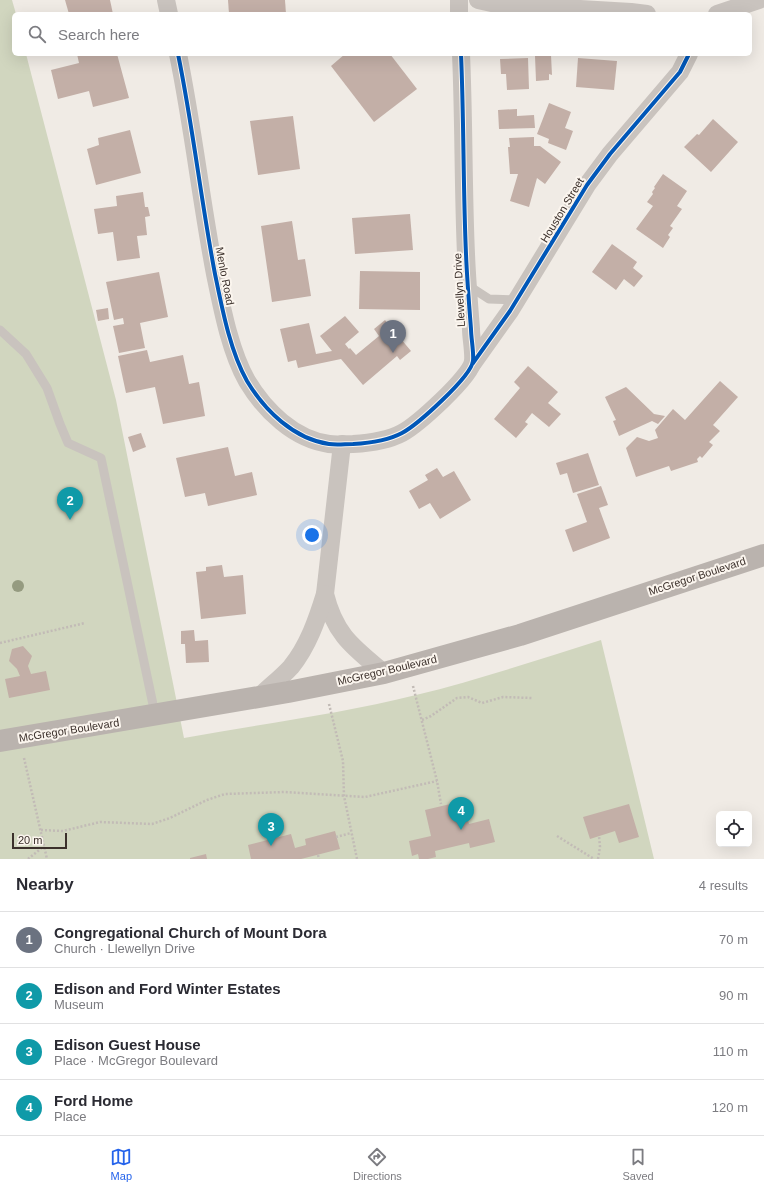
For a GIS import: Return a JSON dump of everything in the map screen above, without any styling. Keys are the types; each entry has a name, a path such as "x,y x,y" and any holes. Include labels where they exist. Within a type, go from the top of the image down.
{"main road":[{"name":"McGregor Boulevard","path":"0,741 259,697 384,673 520,635 764,555"}],"street":[{"path":"166,0 169,12"},
{"path":"459,0 460,12"},
{"path":"478,0 496,4 631,12"},
{"path":"723,12 759,0"},
{"name":"Menlo Road","path":"178,56 186,91 221,306 238,363 248,382 260,399 273,415 290,429 308,438 329,444 342,444"},
{"name":"Llewellyn Drive","path":"461,56 466,254 473,362"},
{"name":"Houston Street","path":"473,362 517,300 587,185 610,154 680,72 688,56"},
{"path":"259,697 291,666 306,644 316,623 325,594 342,444 374,443 402,433 421,420 443,400 473,362"},
{"path":"325,594 329,611 338,629 353,646 384,673"}],"lane":[{"path":"469,286 489,298 517,300"},
{"path":"0,330 26,354 47,388 68,443 101,458 155,715"}],"path":[{"path":"0,643 85,623"},
{"path":"408,666 437,781 441,804"},
{"path":"325,685 343,761 344,796 357,859"},
{"path":"422,720 431,716 457,698 468,697 482,703 503,697 532,698"},
{"path":"24,758 47,859"},
{"path":"41,830 63,831 100,822 152,824 170,818 207,800 225,794 285,792 365,797 437,781"},
{"path":"336,837 351,833"},
{"path":"557,836 594,859"},
{"path":"598,859 600,847 599,836"},
{"path":"28,859 44,846"},
{"path":"318,855 319,859"}],"green space":[{"path":"0,0 12,0 15,12 12,12 12,56 27,56 116,400 184,738 387,702 486,676 601,640 654,859 0,859"}],"building":[{"path":"65,0 110,0 113,12 68,12"},
{"path":"228,0 285,0 286,12 229,12"},
{"path":"77,56 118,56 129,98 93,107 89,91 58,99 51,70 79,63"},
{"path":"343,56 392,56 417,89 374,122 331,66"},
{"path":"535,56 551,56 552,75 549,74 549,80 536,81"},
{"path":"528,58 529,89 507,90 506,74 501,74 500,59"},
{"path":"578,58 617,61 614,90 576,87"},
{"path":"549,103 571,112 565,128 573,131 566,150 548,143 549,139 537,134"},
{"path":"517,109 517,116 534,115 535,128 499,129 498,110"},
{"path":"293,116 300,169 258,175 250,121"},
{"path":"713,119 738,142 711,172 684,147 697,134 699,135"},
{"path":"130,130 141,173 96,185 87,149 99,145 98,138"},
{"path":"534,137 534,146 540,146 561,162 545,184 537,178 529,207 510,201 518,174 510,174 508,147 510,147 509,138"},
{"path":"663,174 687,191 677,206 682,209 670,226 673,228 668,235 670,237 663,248 636,229 653,206 647,202 653,194 652,192 655,188 654,187"},
{"path":"143,192 145,207 148,207 150,216 145,217 147,235 137,236 140,258 117,261 113,232 98,234 94,209 117,206 116,196"},
{"path":"410,214 413,250 355,254 352,218"},
{"path":"292,221 298,260 305,259 311,296 272,302 261,226"},
{"path":"612,244 637,262 633,268 643,276 634,287 624,279 616,290 592,272"},
{"path":"360,271 420,272 420,310 359,309"},
{"path":"159,272 168,317 140,323 145,348 119,353 113,326 124,324 123,318 114,320 106,282"},
{"path":"108,308 109,319 98,321 96,310"},
{"path":"345,316 359,332 345,344 356,355 379,336 374,329 385,320 411,351 400,360 397,356 363,385 341,359 298,368 296,360 288,362 280,329 309,323 316,354 332,351 320,336"},
{"path":"147,350 150,362 183,355 189,384 199,382 205,416 163,424 155,387 126,393 118,356"},
{"path":"528,366 558,392 548,403 561,414 549,427 532,413 525,422 528,424 516,438 494,419 520,388 514,382"},
{"path":"720,381 738,397 713,425 720,431 709,442 713,445 702,458 700,456 697,459 698,462 671,471 669,466 636,477 626,448 637,437 649,441 658,438 655,430 673,409 685,420"},
{"path":"626,387 654,414 665,416 658,424 652,421 619,436 613,421 616,420 605,397"},
{"path":"141,433 146,447 133,452 128,437"},
{"path":"228,447 235,476 252,472 257,495 208,506 205,493 185,497 176,458"},
{"path":"588,453 599,485 573,493 567,473 560,475 556,463"},
{"path":"437,468 443,477 454,471 471,500 440,519 430,503 419,509 409,491 428,480 425,475"},
{"path":"601,486 608,505 599,508 610,538 573,552 565,530 587,522 577,494"},
{"path":"222,565 224,577 243,575 246,614 201,619 196,572 206,571 206,567"},
{"path":"194,630 195,641 208,640 209,662 186,663 185,644 181,644 181,631"},
{"path":"23,646 32,656 28,666 31,674 46,671 50,690 9,698 5,679 20,676 17,669 9,661 12,649"},
{"path":"463,801 469,824 489,819 495,842 470,848 469,843 435,851 436,857 428,859 419,859 418,854 412,856 409,841 431,836 425,810"},
{"path":"629,804 639,837 619,843 615,831 590,839 583,817"},
{"path":"335,831 340,849 301,859 251,859 248,845 291,834 295,848 306,845 305,839"},
{"path":"206,854 207,859 190,859 190,858"}],"cycle path":[{"path":"178,56 215,274 227,329 241,369 247,381 262,403 282,422 292,430 304,436 329,444 359,444 390,438 402,433 431,411 454,389 470,368 473,361 464,204 461,56"},
{"path":"473,363 510,311 587,185 610,154 680,72 688,56"}],"place":[{"name":"Congregational Church of Mount Dora","path":"393,353"},
{"name":"Edison and Ford Winter Estates","path":"70,520"},
{"name":"Ford Home","path":"461,830"},
{"name":"Edison Guest House","path":"271,846"}]}
